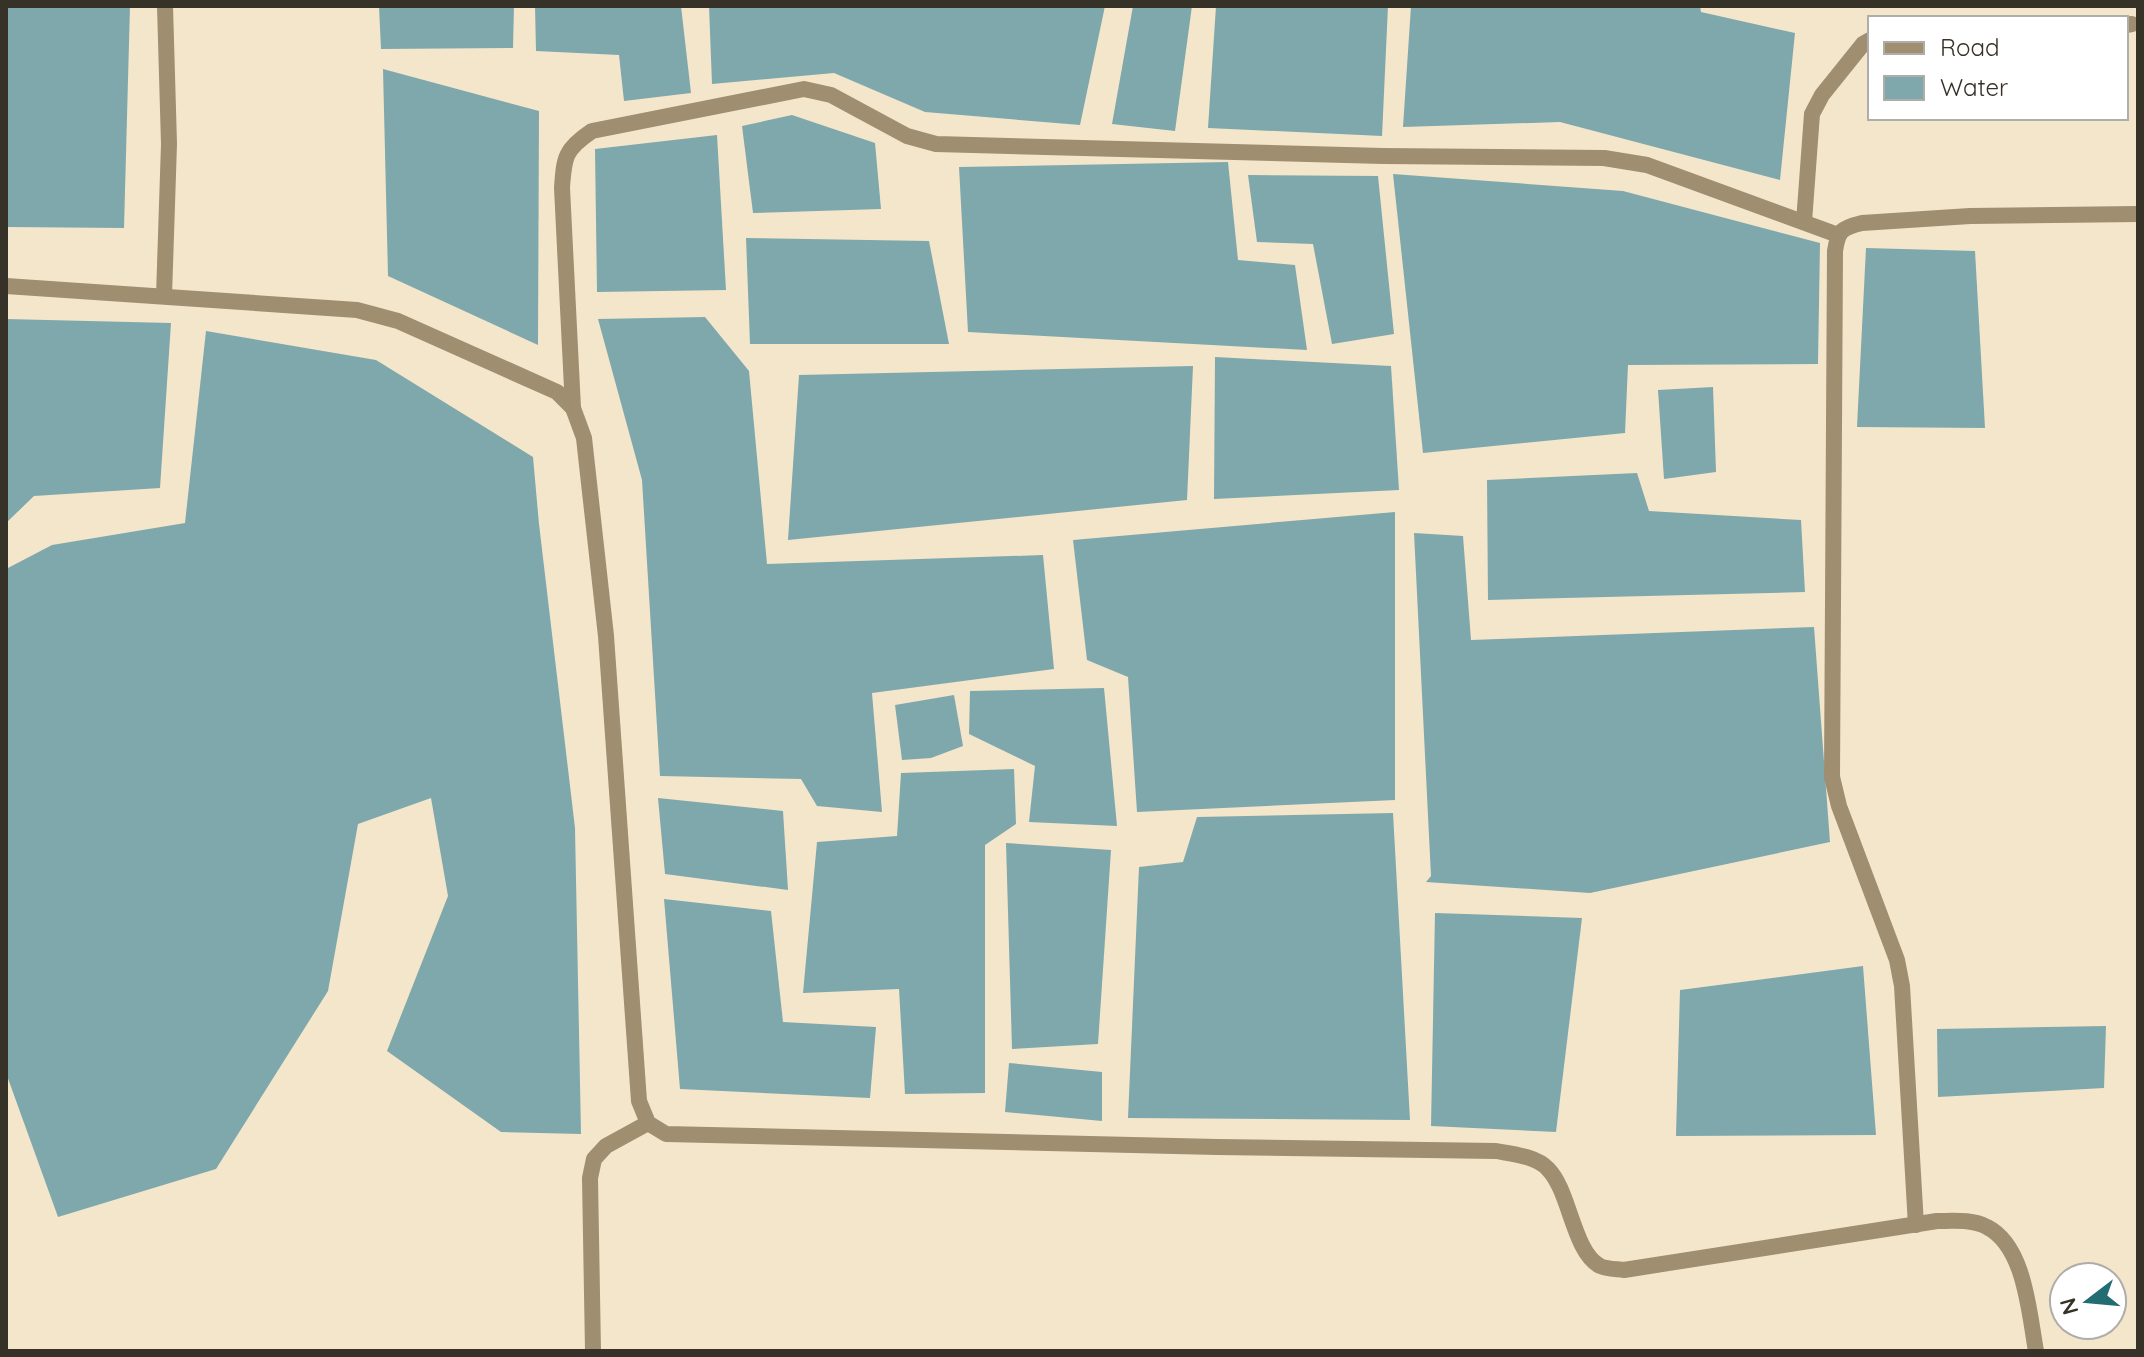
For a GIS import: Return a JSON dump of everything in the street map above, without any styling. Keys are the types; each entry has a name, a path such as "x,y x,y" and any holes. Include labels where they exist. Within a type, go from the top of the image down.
{"street":[{"path":"164,296 169,144 165,6"},
{"path":"1804,222 1812,114 1822,95 1868,41"},
{"path":"1838,235 1647,165 1604,158 1383,156 936,144 907,136 831,95 804,89 592,131 572,144 563,164 562,188 573,408 584,438 606,636 639,1101 648,1123 666,1134 1496,1151 1529,1158 1548,1168 1561,1190 1584,1249 1600,1266 1624,1270 1916,1225 1963,1221 1987,1227 2007,1244 2020,1269 2036,1351"},
{"path":"1916,1225 1902,986 1897,960 1839,806 1832,777 1835,251 1838,235 1846,227 1862,223 1970,216 2138,214"},
{"path":"6,286 357,310 398,321 557,392 573,408"},
{"path":"593,1351 590,1178 594,1159 606,1146 648,1123"}],"water":[{"path":"6,6 130,6 124,228 6,227"},
{"path":"379,6 514,6 513,48 381,49"},
{"path":"535,6 681,6 691,93 624,101 619,55 536,51"},
{"path":"709,6 1105,6 1080,125 925,112 834,73 712,84"},
{"path":"1133,6 1192,6 1175,131 1112,124"},
{"path":"1216,6 1388,6 1382,136 1208,128"},
{"path":"1411,6 1700,6 1701,12 1795,33 1780,180 1560,122 1403,127"},
{"path":"383,69 539,111 538,345 388,276"},
{"path":"792,115 875,143 881,209 753,213 742,126"},
{"path":"717,135 726,290 597,292 595,149"},
{"path":"1228,162 1238,260 1295,265 1307,350 968,332 959,167"},
{"path":"1393,174 1623,191 1820,243 1818,364 1628,365 1625,433 1423,453"},
{"path":"1248,175 1378,176 1394,334 1332,344 1313,244 1257,242"},
{"path":"746,238 929,241 949,344 750,344"},
{"path":"1866,248 1975,251 1985,428 1857,427"},
{"path":"705,317 749,371 767,564 1043,555 1054,669 872,693 882,812 817,806 801,779 660,776 642,480 598,319"},
{"path":"6,319 171,323 160,488 34,496 6,523"},
{"path":"206,331 376,360 533,457 575,828 581,1134 501,1132 387,1051 448,896 431,798 358,824 328,991 216,1169 58,1217 6,1073 6,569 52,545 185,523"},
{"path":"1215,357 1391,366 1399,490 1214,499"},
{"path":"1193,366 1187,500 788,540 799,375"},
{"path":"1713,387 1716,472 1664,479 1658,390"},
{"path":"1637,473 1649,511 1801,520 1805,592 1488,600 1487,480"},
{"path":"1395,512 1395,800 1137,812 1128,677 1087,660 1073,540"},
{"path":"1414,533 1463,536 1471,640 1814,627 1830,842 1590,893 1426,882 1431,876"},
{"path":"1104,688 1117,826 1029,822 1035,766 969,734 970,691"},
{"path":"954,695 963,746 931,758 902,760 895,705"},
{"path":"1014,769 1016,824 985,845 985,1093 905,1094 899,989 803,993 817,842 897,836 901,773"},
{"path":"658,798 783,811 788,890 665,874"},
{"path":"1393,813 1410,1120 1128,1118 1139,867 1183,862 1197,817"},
{"path":"1006,843 1111,850 1098,1044 1012,1049"},
{"path":"664,899 771,911 783,1022 876,1027 870,1098 680,1089"},
{"path":"1435,913 1582,918 1556,1132 1431,1126"},
{"path":"1863,966 1876,1135 1676,1136 1680,990"},
{"path":"2106,1026 2104,1088 1938,1097 1937,1029"},
{"path":"1009,1063 1102,1072 1102,1121 1005,1112"}]}
